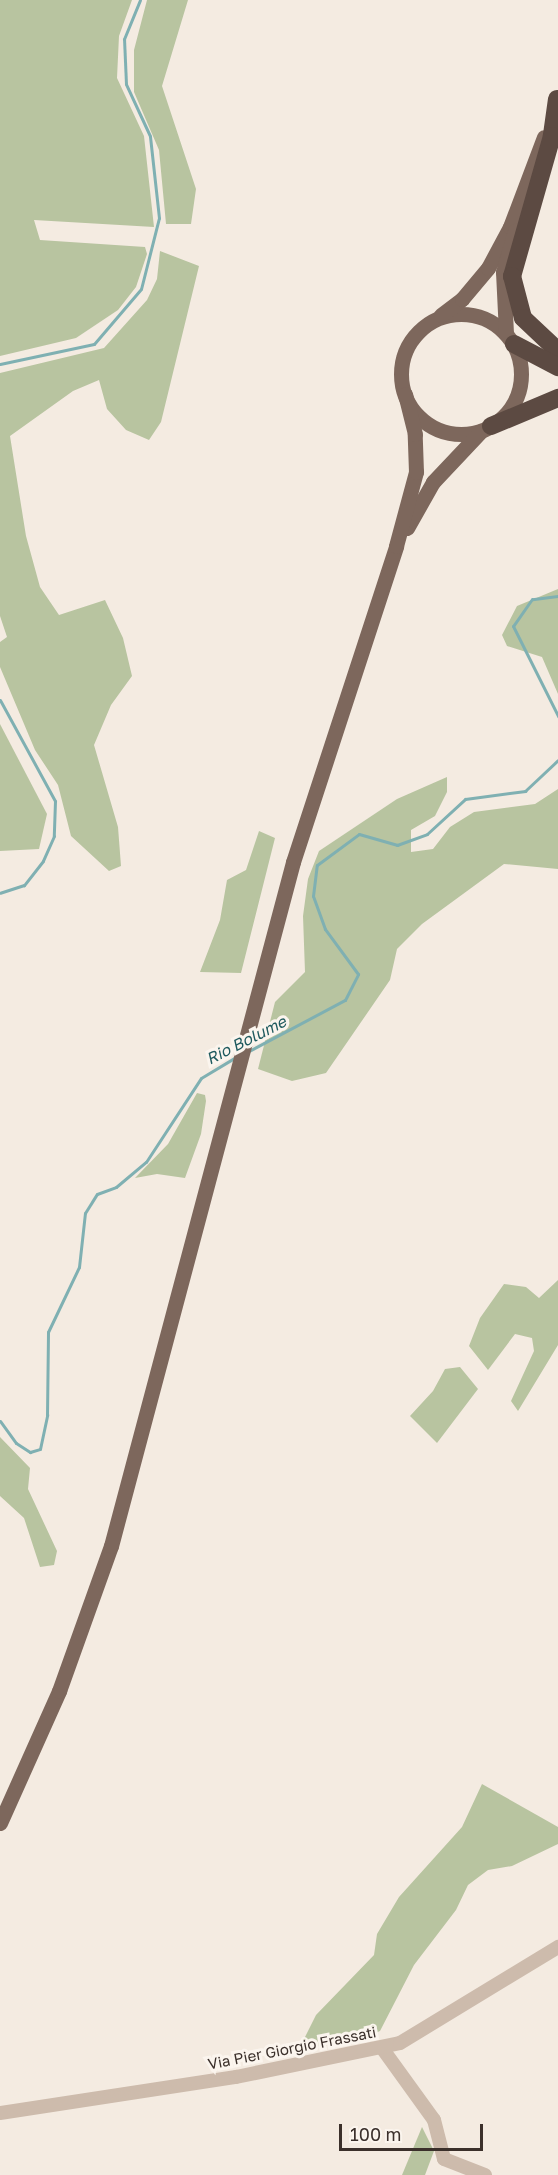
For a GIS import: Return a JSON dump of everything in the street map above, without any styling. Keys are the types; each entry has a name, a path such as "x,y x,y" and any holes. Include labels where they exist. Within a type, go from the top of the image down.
{"highway":[{"path":"557,97 552,136 512,276 524,318 558,351"},
{"path":"510,338 558,367"},
{"path":"487,428 558,398"}],"main road":[{"path":"396,546 433,482 513,404 520,390 522,374 510,338 503,272 531,173 557,97"},
{"path":"0,1823 59,1691 111,1546 300,840 396,546 416,472 415,434 405,394 402,365 406,350 413,337 462,299 488,268 531,173"},
{"path":"436,319 466,313 480,316 510,338"},
{"path":"405,394 412,408 436,428 459,433 487,428"}],"street":[{"name":"Via Pier Giorgio Frassati","path":"2,2113 236,2077 400,2043 558,1947"},
{"path":"382,2048 434,2120 444,2159 485,2175"}],"green space":[{"path":"0,0 132,0 119,36 117,78 144,136 154,227 34,220 40,240 145,247 147,254 136,287 118,310 76,338 0,356"},
{"path":"147,0 188,0 162,86 196,189 191,224 166,224 159,150 134,92 134,50"},
{"path":"160,251 199,266 161,422 149,440 126,430 107,409 99,380 73,391 10,436 26,536 40,587 59,615 105,600 123,638 132,676 111,705 94,745 118,827 121,866 109,871 71,836 58,785 35,750 0,667 0,642 7,637 0,616 0,373 104,348 147,300 157,279"},
{"path":"558,589 558,694 542,657 507,646 502,635 517,606"},
{"path":"0,724 47,814 39,849 0,851"},
{"path":"447,777 447,792 435,816 411,830 411,852 433,849 450,827 474,812 535,804 558,789 558,869 504,864 422,924 397,949 390,980 326,1073 292,1081 258,1069 275,1002 305,972 303,916 308,879 319,851 397,799"},
{"path":"259,831 275,838 241,973 200,972 220,920 227,880 246,870"},
{"path":"197,1093 205,1095 206,1101 201,1134 185,1178 157,1174 135,1178 168,1144"},
{"path":"558,1280 558,1345 518,1411 511,1401 534,1351 532,1338 515,1334 488,1370 469,1346 480,1318 504,1284 526,1287 539,1298"},
{"path":"460,1367 478,1389 437,1443 410,1416 433,1391 445,1369"},
{"path":"0,1437 30,1468 28,1489 57,1551 54,1565 40,1567 24,1518 0,1496"},
{"path":"482,1784 558,1827 558,1844 512,1866 488,1870 468,1885 456,1910 414,1965 380,2031 357,2041 299,2049 316,2015 374,1955 377,1934 399,1897 462,1827"},
{"path":"422,2127 434,2151 425,2175 402,2175"}],"waterway":[{"path":"0,364 94,344 141,289 159,218 150,136 126,84 124,39 140,0"},
{"name":"Rio Bolume","path":"558,596 532,599 513,626 558,716"},
{"path":"0,700 55,801 54,836 43,861 24,885 0,893"},
{"name":"Rio Bolume","path":"247,1052 345,1000 358,974 325,929 313,896 317,865 359,834 397,845 427,834 465,799 525,791 558,760"},
{"name":"Rio Bolume","path":"0,1421 16,1443 30,1452 40,1449 47,1415 48,1332 79,1267 85,1213 97,1194 116,1187 146,1162 201,1078 236,1057"}]}
